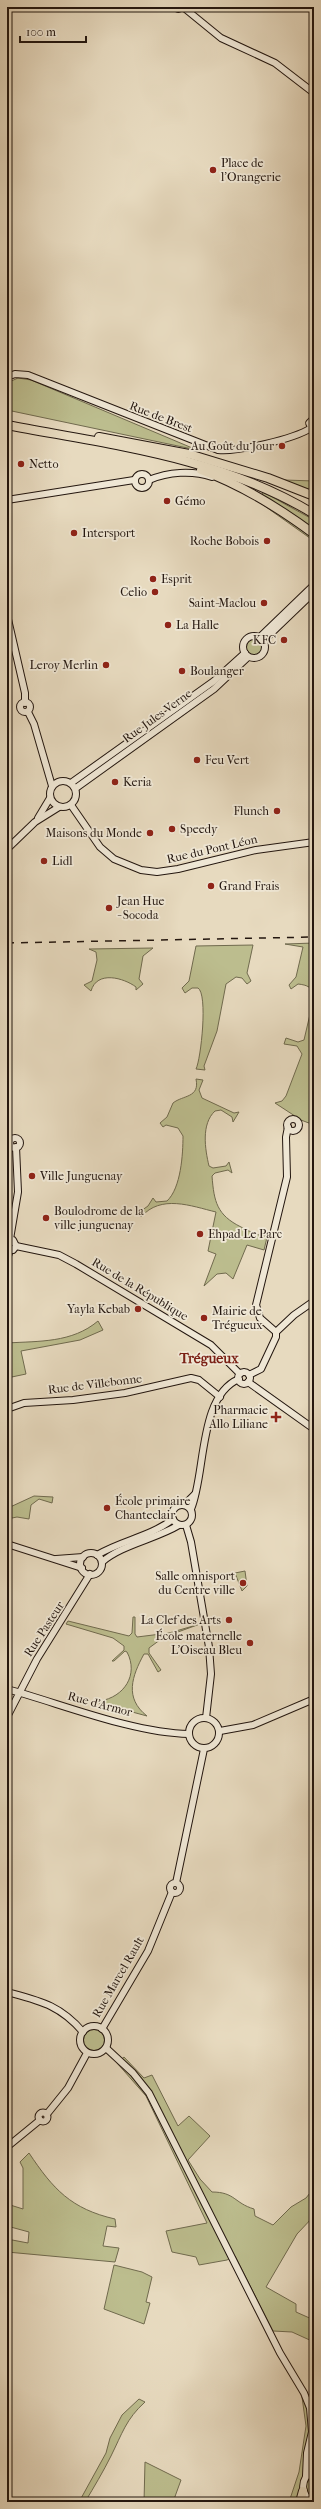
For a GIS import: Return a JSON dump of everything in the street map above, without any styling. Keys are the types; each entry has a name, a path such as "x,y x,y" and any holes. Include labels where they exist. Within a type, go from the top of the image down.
{"highway":[{"path":"7,419 190,454 268,478 314,496"},
{"path":"7,425 143,451 205,466 237,477 277,494 314,514"},
{"path":"143,451 217,476 250,493 314,534"},
{"path":"190,454 259,480 314,508"},
{"path":"300,2502 303,2491"}],"street":[{"path":"174,7 178,9 183,7 216,35 275,63 314,93"},
{"name":"Rue de Brest","path":"7,376 15,374 28,375 218,450 229,451 253,446 312,429"},
{"path":"312,429 309,423 314,418"},
{"path":"134,480 137,487 142,488 147,485 149,480 165,475 181,473 208,476 250,493"},
{"path":"7,500 134,480 141,474 146,475 149,480"},
{"path":"261,639 314,585"},
{"path":"261,639 314,592"},
{"path":"7,615 25,692 25,703 30,706 28,712 34,724 46,771 52,786 50,798 35,822"},
{"path":"253,636 261,639 265,646 263,654 254,658 246,654 243,647 247,639 253,636"},
{"name":"Rue Jules Verne","path":"74,786 214,688 246,654"},
{"path":"7,849 35,822 59,807 71,805 76,797 74,786 60,781 46,771"},
{"path":"52,786 60,781"},
{"path":"50,798 59,807"},
{"name":"Rue du Pont Léon","path":"71,805 100,847 114,859 141,870 156,872 178,869 256,850 314,842"},
{"path":"276,1332 260,1318 256,1305 287,1178 287,1144 289,1128"},
{"path":"7,1133 12,1139 10,1144 16,1148 18,1192 9,1240 15,1241 16,1246 8,1249 7,1259"},
{"name":"Rue de la République","path":"16,1246 59,1255 76,1264 211,1345 239,1377"},
{"path":"239,1377 243,1384 261,1370 276,1337 276,1332 294,1315 314,1302"},
{"path":"7,1544 82,1568 90,1574 99,1571 102,1562 114,1553 156,1537 179,1525 186,1525 193,1518 191,1509 200,1482 208,1419 220,1397 245,1372 249,1378 314,1429"},
{"name":"Rue de Villebonne","path":"7,1409 24,1403 73,1400 144,1390 186,1379 199,1380 220,1397"},
{"path":"50,1559 83,1557 88,1553 97,1555 108,1549 157,1531 173,1519 174,1509 179,1505 184,1504 195,1494"},
{"path":"184,1504 191,1509"},
{"path":"173,1519 179,1525"},
{"path":"186,1525 191,1542 209,1647 211,1674 206,1718"},
{"path":"97,1555 102,1562"},
{"path":"82,1568 83,1557"},
{"name":"Rue Pasteur","path":"7,1718 37,1659 90,1574"},
{"name":"Rue d'Armor","path":"7,1689 162,1732 189,1734"},
{"path":"220,1732 253,1725 314,1699"},
{"path":"201,1718 206,1718 215,1722 220,1732 216,1744 204,1749 192,1742 189,1734 192,1724 201,1718"},
{"name":"Rue Marcel Rault","path":"102,2028 148,1951 172,1892 170,1886 176,1883 204,1749"},
{"path":"7,1992 54,2007 71,2018 83,2032"},
{"path":"92,2026 102,2028 108,2038 106,2048 97,2054 87,2053 81,2046 83,2032 92,2026"},
{"path":"106,2048 133,2073 149,2093 280,2353 304,2393 312,2420 303,2491 306,2496 314,2502"},
{"path":"7,2147 40,2120 46,2121 47,2114 68,2088 87,2053"},
{"path":"309,2449 314,2462"},
{"path":"306,2476 314,2470"}],"green space":[{"path":"18,378 31,380 197,450 7,410 7,383"},
{"path":"285,480 314,481 314,500 307,497 308,491"},
{"path":"263,492 314,520 314,541 259,502"},
{"path":"251,639 257,639 262,644 260,653 257,655 251,655 246,650 246,644"},
{"path":"314,943 314,997 311,989 307,986 298,984 291,989 289,985 296,977 303,947 285,944"},
{"path":"253,945 247,973 251,981 247,984 242,978 236,977 226,984 217,1031 204,1066 205,1070 196,1069 200,1053 203,1027 203,1002 198,988 192,988 185,993 182,988 189,981 196,946"},
{"path":"153,948 143,956 139,979 143,984 136,990 136,987 125,981 111,978 99,980 94,984 91,991 84,985 92,981 97,960 96,952 89,949"},
{"path":"314,997 314,1060 311,1082 314,1090 314,1125 301,1120 275,1103 282,1101 286,1096 302,1054 297,1046 284,1044 286,1038 298,1042 304,1040"},
{"path":"196,1079 203,1080 199,1090 202,1098 234,1113 239,1112 233,1122 232,1117 221,1110 215,1111 211,1116 206,1130 205,1145 209,1166 213,1168 226,1166 229,1162 232,1173 228,1170 215,1173 212,1176 214,1193 218,1207 227,1218 241,1227 253,1233 265,1236 268,1233 264,1250 247,1245 233,1279 226,1273 217,1274 204,1286 216,1254 208,1251 216,1212 187,1205 167,1204 149,1210 141,1217 138,1213 148,1206 153,1198 156,1202 167,1201 172,1195 178,1179 182,1161 183,1136 178,1128 166,1125 163,1127 160,1123 167,1117 173,1103 190,1095 196,1090"},
{"path":"98,1321 103,1330 80,1340 21,1351 26,1374 7,1378 7,1343 55,1340 77,1333"},
{"path":"34,1496 53,1497 52,1503 39,1499 31,1505 29,1519 17,1517 7,1519 8,1508"},
{"name":"Salle omnisport du Centre ville","path":"245,1571 247,1586 242,1591 235,1573"},
{"path":"133,1617 135,1617 135,1634 137,1637 169,1633 200,1624 164,1637 149,1648 149,1653 161,1670 158,1672 148,1654 144,1654 136,1670 132,1686 135,1702 147,1716 99,1703 100,1701 109,1699 116,1695 127,1684 131,1669 127,1652 125,1651 114,1661 112,1661 124,1650 124,1646 113,1638 66,1624 68,1621 129,1636 132,1633"},
{"path":"94,2029 102,2032 105,2040 102,2048 94,2051 86,2048 83,2040 86,2032"},
{"path":"124,2057 144,2078 152,2075 178,2126 189,2116 210,2136 188,2160 200,2179 212,2192 220,2192 230,2196 247,2207 254,2209 255,2216 273,2225 291,2207 306,2198 314,2188 314,2216 297,2234 266,2287 296,2304 296,2312 314,2320 314,2342 292,2332 273,2331 235,2256 227,2260 199,2265 196,2257 172,2252 166,2231 207,2223 146,2096 117,2063"},
{"path":"29,2153 46,2177 64,2196 86,2210 115,2219 116,2227 107,2226 103,2246 119,2248 115,2262 7,2252 7,2239 28,2243 29,2232 7,2226 7,2204 23,2209 23,2168 20,2162"},
{"path":"114,2265 142,2272 152,2277 146,2302 150,2303 144,2324 104,2309"},
{"path":"312,2393 314,2502 289,2502 299,2472 306,2426 302,2397"},
{"path":"139,2399 145,2402 129,2421 105,2468 85,2502 79,2502 106,2453 110,2438 122,2415"},
{"path":"145,2462 181,2480 173,2502 144,2502"}],"railway":[{"path":"7,943 314,937"}],"place":[{"name":"Place de l'Orangerie","path":"213,170"},
{"name":"Au Goût du Jour","path":"282,446"},
{"name":"Netto","path":"21,464"},
{"name":"Gémo","path":"167,501"},
{"name":"Intersport","path":"74,533"},
{"name":"Roche Bobois","path":"267,541"},
{"name":"Esprit","path":"153,579"},
{"name":"Celio","path":"155,592"},
{"name":"Saint-Maclou","path":"264,603"},
{"name":"La Halle","path":"168,625"},
{"name":"KFC","path":"284,640"},
{"name":"Leroy Merlin","path":"106,665"},
{"name":"Boulanger","path":"182,671"},
{"name":"Feu Vert","path":"197,760"},
{"name":"Keria","path":"115,782"},
{"name":"Flunch","path":"277,811"},
{"name":"Speedy","path":"172,829"},
{"name":"Maisons du Monde","path":"150,833"},
{"name":"Lidl","path":"44,861"},
{"name":"Grand Frais","path":"211,886"},
{"name":"Jean Hue - Socoda","path":"109,908"},
{"name":"Ville Junguenay","path":"32,1176"},
{"name":"Boulodrome de la ville junguenay","path":"46,1218"},
{"name":"Ehpad Le Parc","path":"200,1234"},
{"name":"Yayla Kebab","path":"138,1309"},
{"name":"Mairie de Trégueux","path":"204,1318"},
{"name":"Pharmacie Allo Liliane","path":"276,1417"},
{"name":"École primaire Chanteclair","path":"107,1508"},
{"name":"Salle omnisport du Centre ville","path":"243,1583"},
{"name":"La Clef des Arts","path":"229,1620"},
{"name":"École maternelle L'Oiseau Bleu","path":"250,1643"}],"district":[{"name":"Trégueux","path":"209,1358"}]}
